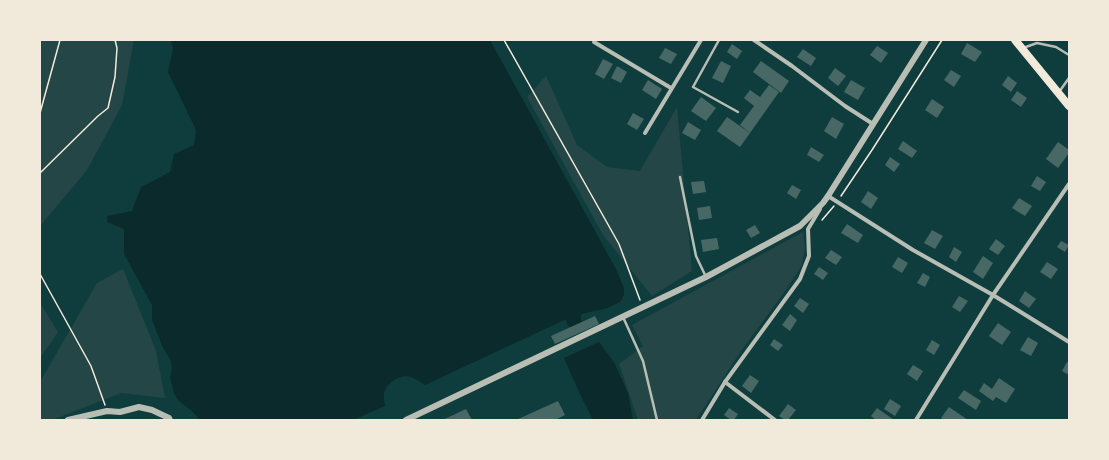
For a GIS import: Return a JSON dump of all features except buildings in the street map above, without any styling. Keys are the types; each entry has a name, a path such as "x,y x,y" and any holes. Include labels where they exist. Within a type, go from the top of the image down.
{"main road":[{"path":"1015,40 1069,106"}],"street":[{"path":"645,133 701,40"},
{"path":"754,40 792,66 845,106 873,124"},
{"path":"702,420 724,382 800,280 809,256 808,229 926,40"},
{"path":"594,42 671,88"},
{"path":"916,420 993,295 1069,184"},
{"path":"828,196 913,250 993,295 1069,342"},
{"path":"406,420 706,277 800,226 823,203"},
{"path":"724,382 775,420"},
{"path":"68,420 107,411 120,412 138,407 152,410 170,420"}],"lane":[{"path":"719,40 693,87 738,112"},
{"path":"1022,48 1037,43 1056,47 1069,55"},
{"path":"1059,93 1069,78"},
{"path":"680,176 696,256 706,277"},
{"path":"623,317 643,361 657,420"}],"path":[{"path":"40,113 60,40"},
{"path":"40,173 108,108 114,77 117,48 115,40"},
{"path":"504,40 619,244 643,308"},
{"path":"818,224 837,202 942,40"},
{"path":"40,274 91,366 107,411"}],"shaded area":[{"path":"40,40 134,40 122,105 87,170 40,226"},
{"path":"171,40 490,40 617,271 624,288 624,295 620,302 608,308 573,316 425,385 411,377 400,377 389,384 385,390 385,406 353,420 200,420 193,412 179,401 174,394 170,377 172,368 170,359 163,348 152,320 152,305 124,254 124,229 107,222 107,216 132,211 141,187 170,172 174,154 194,145 196,130 168,72 173,49"},
{"path":"546,76 577,145 607,167 640,171 677,107 692,271 652,296 603,235 527,97"},
{"path":"803,232 805,248 802,265 786,290 741,351 696,420 638,420 619,364 643,346 632,325"},
{"path":"123,269 156,351 165,398 121,393 52,420 40,420 40,382 97,283"},
{"path":"40,303 58,332 40,358"},
{"path":"599,342 614,362 628,393 633,420 593,420 564,358"}],"waterway":[{"path":"574,321 573,316 579,298"}]}
